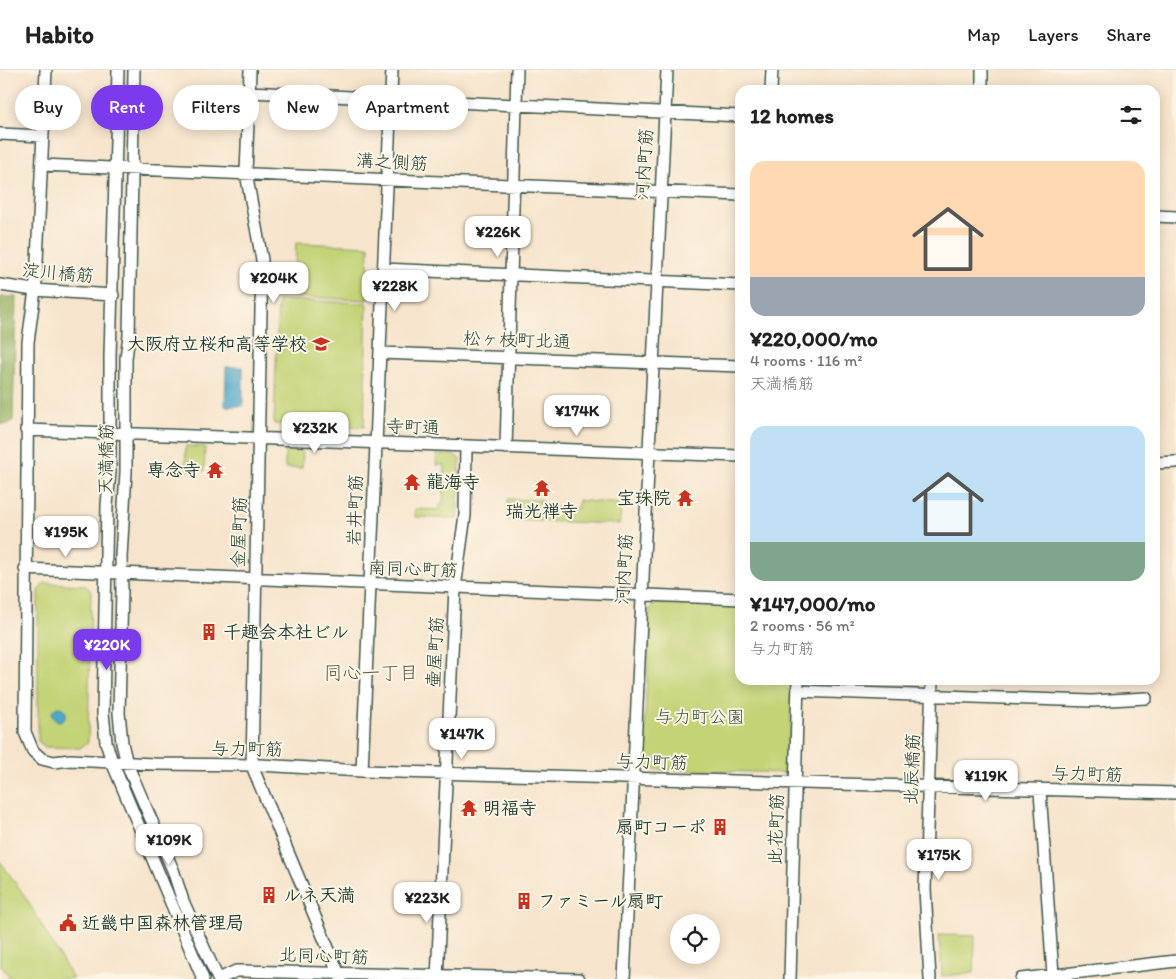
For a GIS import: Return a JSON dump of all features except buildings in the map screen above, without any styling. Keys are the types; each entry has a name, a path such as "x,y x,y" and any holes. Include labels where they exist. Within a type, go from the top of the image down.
{"street":[{"name":"与力町筋","path":"46,70 34,290 28,342 26,430 25,732 28,744 36,755 47,761 128,764 252,766 362,771 1040,791 1176,793"},
{"name":"天満橋筋","path":"118,70 103,713 106,742 112,762 203,979"},
{"name":"天満橋筋","path":"134,70 119,713 122,743 128,764 174,870 183,900 202,946 219,979"},
{"name":"金屋町筋","path":"249,85 250,70"},
{"name":"岩井町筋","path":"391,85 392,70"},
{"path":"506,448 517,70"},
{"name":"河内町筋","path":"624,979 667,70"},
{"path":"771,85 772,70"},
{"path":"982,70 982,85"},
{"path":"259,92 348,96"},
{"path":"468,102 735,116"},
{"name":"金屋町筋","path":"248,130 246,173 262,260 252,766 340,976"},
{"name":"岩井町筋","path":"362,771 388,130"},
{"path":"0,134 43,136"},
{"name":"溝之側筋","path":"42,165 132,167 735,195"},
{"path":"1160,216 1176,217"},
{"path":"383,269 735,285"},
{"name":"淀川橋筋","path":"0,285 34,290 113,294"},
{"name":"松ヶ枝町北通","path":"380,353 735,366"},
{"name":"寺町通","path":"26,430 735,456"},
{"name":"壷屋町筋","path":"437,978 455,588 465,515 466,446"},
{"path":"1160,463 1176,462"},
{"name":"南同心町筋","path":"25,569 255,577 455,588 735,599"},
{"name":"北辰橋筋","path":"930,979 925,888 932,685"},
{"path":"798,686 932,695 1092,701 1146,698"},
{"name":"此花町筋","path":"790,979 798,686"},
{"path":"1040,791 1053,975"},
{"path":"1021,979 1176,961"},
{"name":"北同心町筋","path":"219,979 236,971 340,976 579,979"}],"green space":[{"path":"296,243 369,246 367,300 294,297"},
{"path":"0,297 16,297 13,420 8,424 0,424"},
{"path":"278,300 367,303 364,427 274,424"},
{"path":"186,446 205,447 204,471 185,470"},
{"path":"285,451 303,451 302,468 285,468"},
{"path":"437,454 454,455 460,459 457,519 415,517 415,509 439,510 440,504 443,504 445,465 436,465"},
{"path":"508,499 541,500 541,507 578,508 578,500 621,504 620,524 508,520"},
{"path":"45,583 85,585 91,591 88,742 80,748 45,747 38,741 38,590"},
{"name":"与力町公園","path":"654,604 735,606 735,685 792,685 789,769 785,773 648,769 643,762 650,608"},
{"path":"0,861 24,895 73,979 11,979 0,964"},
{"path":"939,935 975,936 974,973 942,976"}],"water":[{"path":"226,367 243,367 243,406 225,406"},
{"path":"56,707 62,707 66,714 62,721 56,721 52,717 52,711"}],"place":[{"name":"大阪府立桜和高等学校","path":"321,344"},
{"name":"専念寺","path":"215,470"},
{"name":"龍海寺","path":"412,482"},
{"name":"瑞光禅寺","path":"542,488"},
{"name":"宝珠院","path":"685,498"},
{"name":"千趣会本社ビル","path":"209,632"},
{"name":"明福寺","path":"469,808"},
{"name":"扇町コーポ","path":"720,827"},
{"name":"ルネ天満","path":"269,895"},
{"name":"ファミール扇町","path":"524,901"},
{"name":"近畿中国森林管理局","path":"68,923"}],"district":[{"name":"同心一丁目","path":"371,672"}]}
